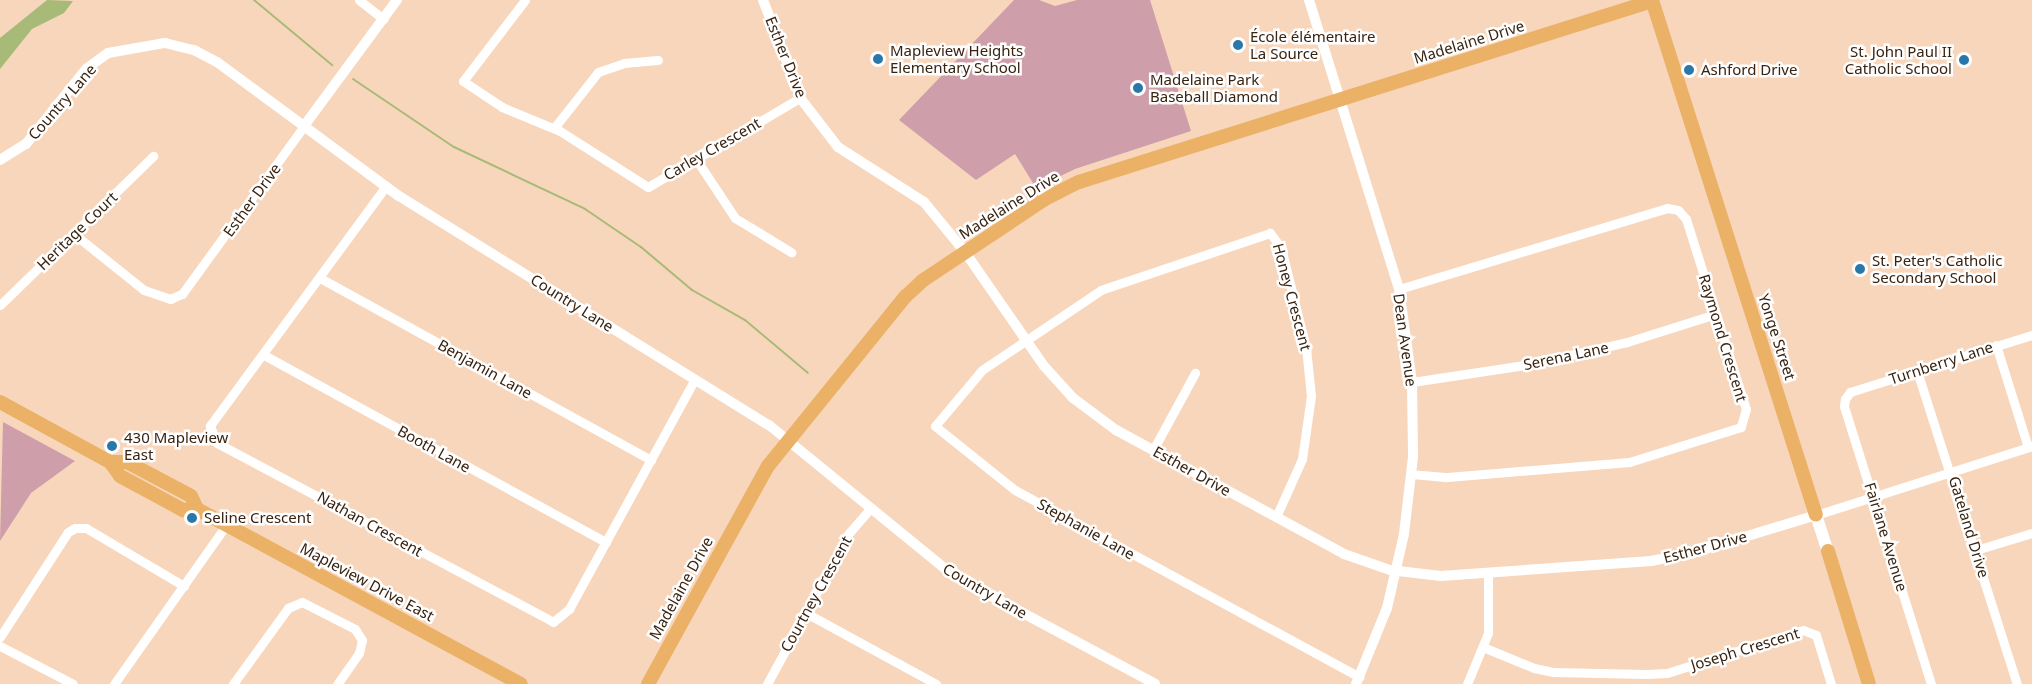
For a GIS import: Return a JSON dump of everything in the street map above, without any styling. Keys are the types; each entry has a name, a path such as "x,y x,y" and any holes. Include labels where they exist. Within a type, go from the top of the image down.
{"main road":[{"name":"Madelaine Drive","path":"647,683 768,466 910,291 965,252 1067,187 1653,0"},
{"name":"Yonge Street","path":"1653,0 1869,684"},
{"name":"Mapleview Drive East","path":"0,402 110,462 127,462 190,496 197,509 521,684"}],"street":[{"path":"359,0 383,19"},
{"name":"Esther Drive","path":"74,234 144,290 170,299 182,294 398,0"},
{"name":"Carley Crescent","path":"525,0 463,81 500,106 554,128 648,187 801,98"},
{"name":"Esther Drive","path":"763,0 801,98 838,147 924,202 965,252 1026,340 1079,404 1153,450 1344,554 1397,571 1441,576 1488,574 1674,557 1816,515"},
{"name":"Dean Avenue","path":"1309,0 1399,289 1412,382 1412,474 1397,571 1374,644 1357,681"},
{"name":"Country Lane","path":"0,160 26,144 86,69 123,48 165,43 194,50 217,62 386,186 695,379 789,441 963,581 1155,684"},
{"path":"554,128 598,72 627,62 658,60"},
{"name":"Heritage Court","path":"0,305 153,156"},
{"path":"696,159 735,218 791,252"},
{"name":"Nathan Crescent","path":"386,186 210,426 217,443 553,622 569,609 695,379"},
{"name":"Raymond Crescent","path":"1399,289 1667,208 1681,212 1686,219 1746,409 1741,427 1629,462 1445,477 1412,474"},
{"name":"Honey Crescent","path":"1026,340 1113,284 1261,234 1274,235 1281,248 1306,348 1311,396 1302,459 1276,517"},
{"name":"Benjamin Lane","path":"320,278 651,460"},
{"name":"Serena Lane","path":"1412,382 1531,364 1627,342 1716,314"},
{"name":"Turnberry Lane","path":"1850,392 2032,335"},
{"name":"Stephanie Lane","path":"1026,340 978,374 935,426 1015,490 1357,681"},
{"path":"1816,515 2030,446 1996,345"},
{"name":"Booth Lane","path":"264,355 606,542"},
{"name":"Gateland Drive","path":"1917,371 1952,473 2017,684"},
{"path":"1153,450 1195,373"},
{"name":"Fairlane Avenue","path":"1850,392 1844,406 1931,684"},
{"name":"Courtney Crescent","path":"767,684 849,533 871,508"},
{"path":"114,684 226,525"},
{"path":"0,637 68,532 75,528 86,528 184,586"},
{"path":"1976,550 2032,533"},
{"path":"1467,684 1483,647 1490,622 1488,574"},
{"path":"233,684 288,608 302,602 355,629 362,640 359,653 337,684"},
{"path":"806,613 936,684"},
{"name":"Joseph Crescent","path":"1483,647 1534,668 1553,672 1667,673 1806,630 1816,635 1832,684"},
{"path":"0,646 73,684"}],"shaded area":[{"path":"47,0 73,1 64,13 32,29 0,69 0,38"},
{"path":"1014,0 1039,0 1055,6 1077,0 1150,0 1191,131 1075,169 1036,188 1015,154 976,180 899,120"},
{"path":"3,422 75,461 31,493 0,541"}],"waterway":[{"path":"254,0 332,65"},
{"path":"353,79 454,147 585,209 641,247 692,290 745,320 808,373"}],"place":[{"name":"École élémentaire La Source","path":"1238,45"},
{"name":"Mapleview Heights Elementary School","path":"878,59"},
{"name":"St. John Paul II Catholic School","path":"1964,60"},
{"name":"Ashford Drive","path":"1689,70"},
{"name":"Madelaine Park Baseball Diamond","path":"1138,88"},
{"name":"St. Peter's Catholic Secondary School","path":"1860,269"},
{"name":"430 Mapleview East","path":"112,446"},
{"name":"Seline Crescent","path":"192,518"}]}
